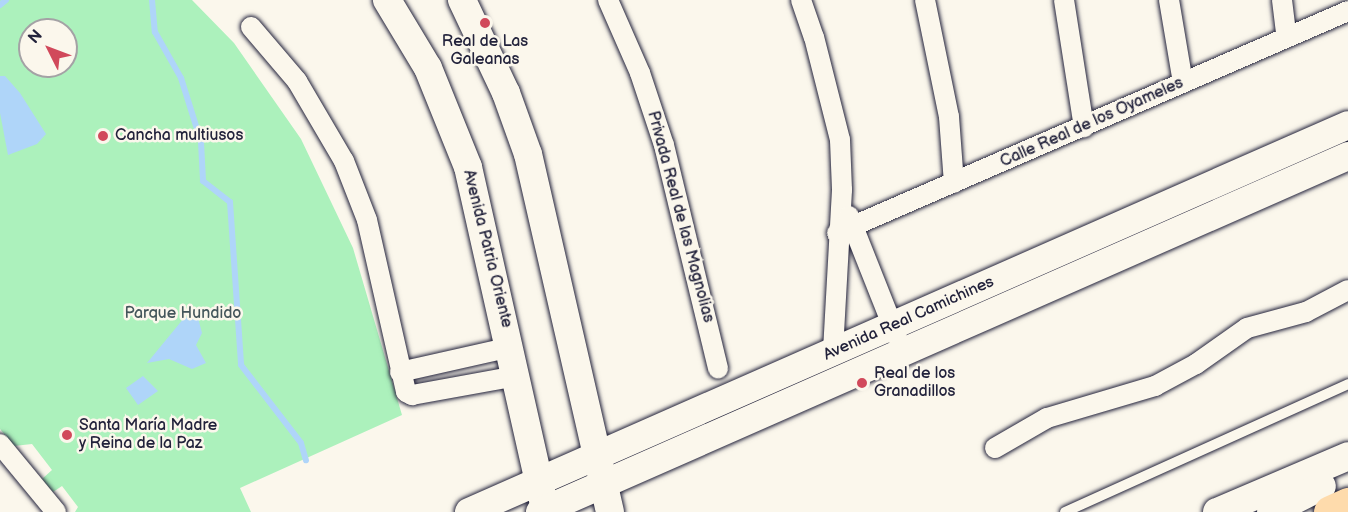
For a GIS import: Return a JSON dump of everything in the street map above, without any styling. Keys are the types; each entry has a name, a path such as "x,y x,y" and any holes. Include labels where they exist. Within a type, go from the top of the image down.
{"highway":[{"path":"1330,512 1348,504"}],"street":[{"name":"Avenida Patria Oriente","path":"387,0 428,68 464,157 511,347 542,506"},
{"path":"462,0 506,93 528,154 606,499"},
{"name":"Privada Real de las Magnolias","path":"608,0 640,73 664,145 718,369"},
{"path":"801,0 814,37 840,140 845,230 833,352"},
{"path":"925,0 950,117 954,183"},
{"path":"1064,0 1084,127"},
{"path":"1169,0 1183,83"},
{"path":"1282,0 1287,38"},
{"name":"Calle Real de los Oyameles","path":"845,230 1348,11"},
{"path":"251,27 297,81 344,161 367,220 406,392 412,394 517,376"},
{"name":"Avenida Real Camichines","path":"542,506 597,456 1348,125"},
{"name":"Avenida Real Camichines","path":"469,512 606,499 904,351 1348,156"},
{"path":"845,230 904,351"},
{"path":"1100,235 1111,260"},
{"path":"995,448 1047,418 1155,386 1196,364 1247,328 1306,312 1348,290"},
{"path":"400,372 511,347"},
{"path":"0,444 56,512"},
{"path":"1217,512 1348,456"},
{"path":"1271,512 1348,472"}],"lane":[{"path":"1065,512 1348,384"}],"green space":[{"name":"Parque Hundido","path":"0,0 192,0 234,43 301,139 353,248 402,415 240,488 251,512 75,512 78,507 62,486 53,492 42,479 52,470 32,444 14,446 0,429"}],"water":[{"path":"0,76 5,76 20,93 46,134 37,144 8,155 0,113"},
{"path":"197,314 202,333 196,345 206,363 192,369 169,359 147,363 184,318"},
{"path":"143,376 158,391 138,405 126,388"}],"waterway":[{"path":"0,5 6,0"},
{"path":"152,0 155,32 181,78 201,142 203,181 230,202 241,365 301,443 306,460"}],"place":[{"name":"Real de Las Galeanas","path":"485,23"},
{"name":"Cancha multiusos","path":"103,136"},
{"name":"Real de los Granadillos","path":"862,383"},
{"name":"Santa María Madre y Reina de la Paz","path":"67,435"}]}
